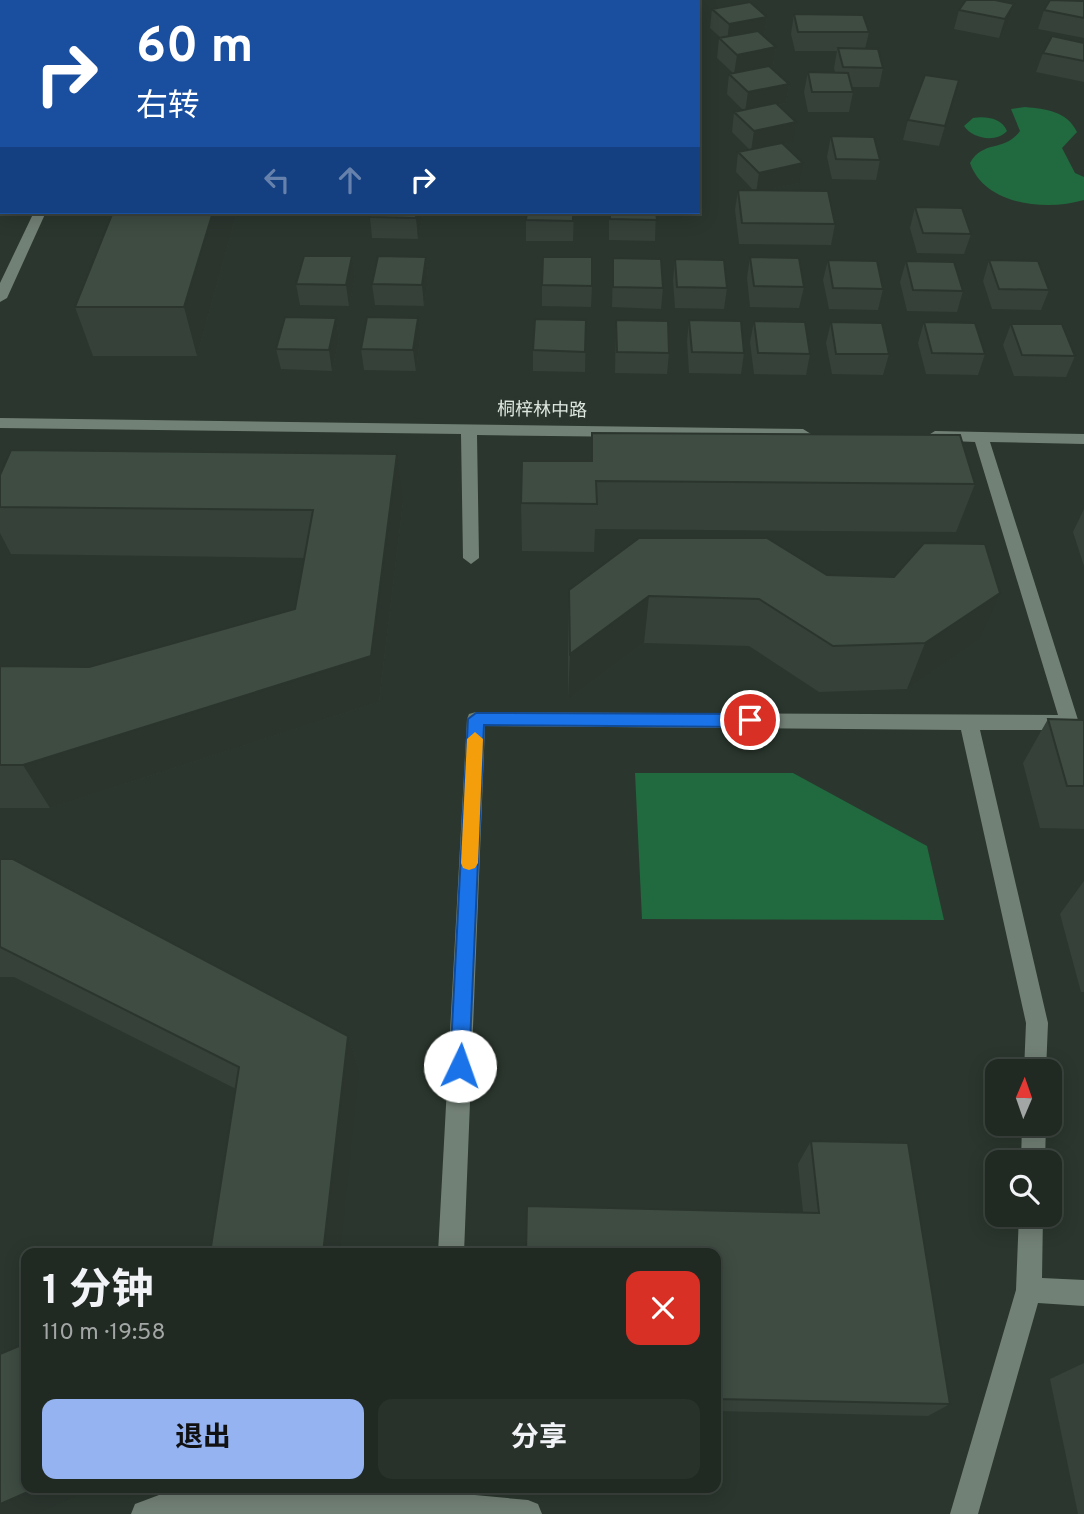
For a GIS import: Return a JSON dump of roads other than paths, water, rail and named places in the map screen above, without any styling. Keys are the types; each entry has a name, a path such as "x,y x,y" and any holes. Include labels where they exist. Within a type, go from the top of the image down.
{"street":[{"path":"0,298 39,214"},
{"name":"桐梓林中路","path":"0,423 815,434"},
{"path":"470,429 471,558"},
{"path":"912,436 1084,439"},
{"path":"451,1248 476,719 1077,724 981,437"},
{"path":"970,722 1037,1023 1036,1059"},
{"path":"964,1514 1028,1290 1030,1227"},
{"path":"1028,1290 1084,1293"},
{"path":"145,1514 175,1503 439,1503 528,1514"}]}
